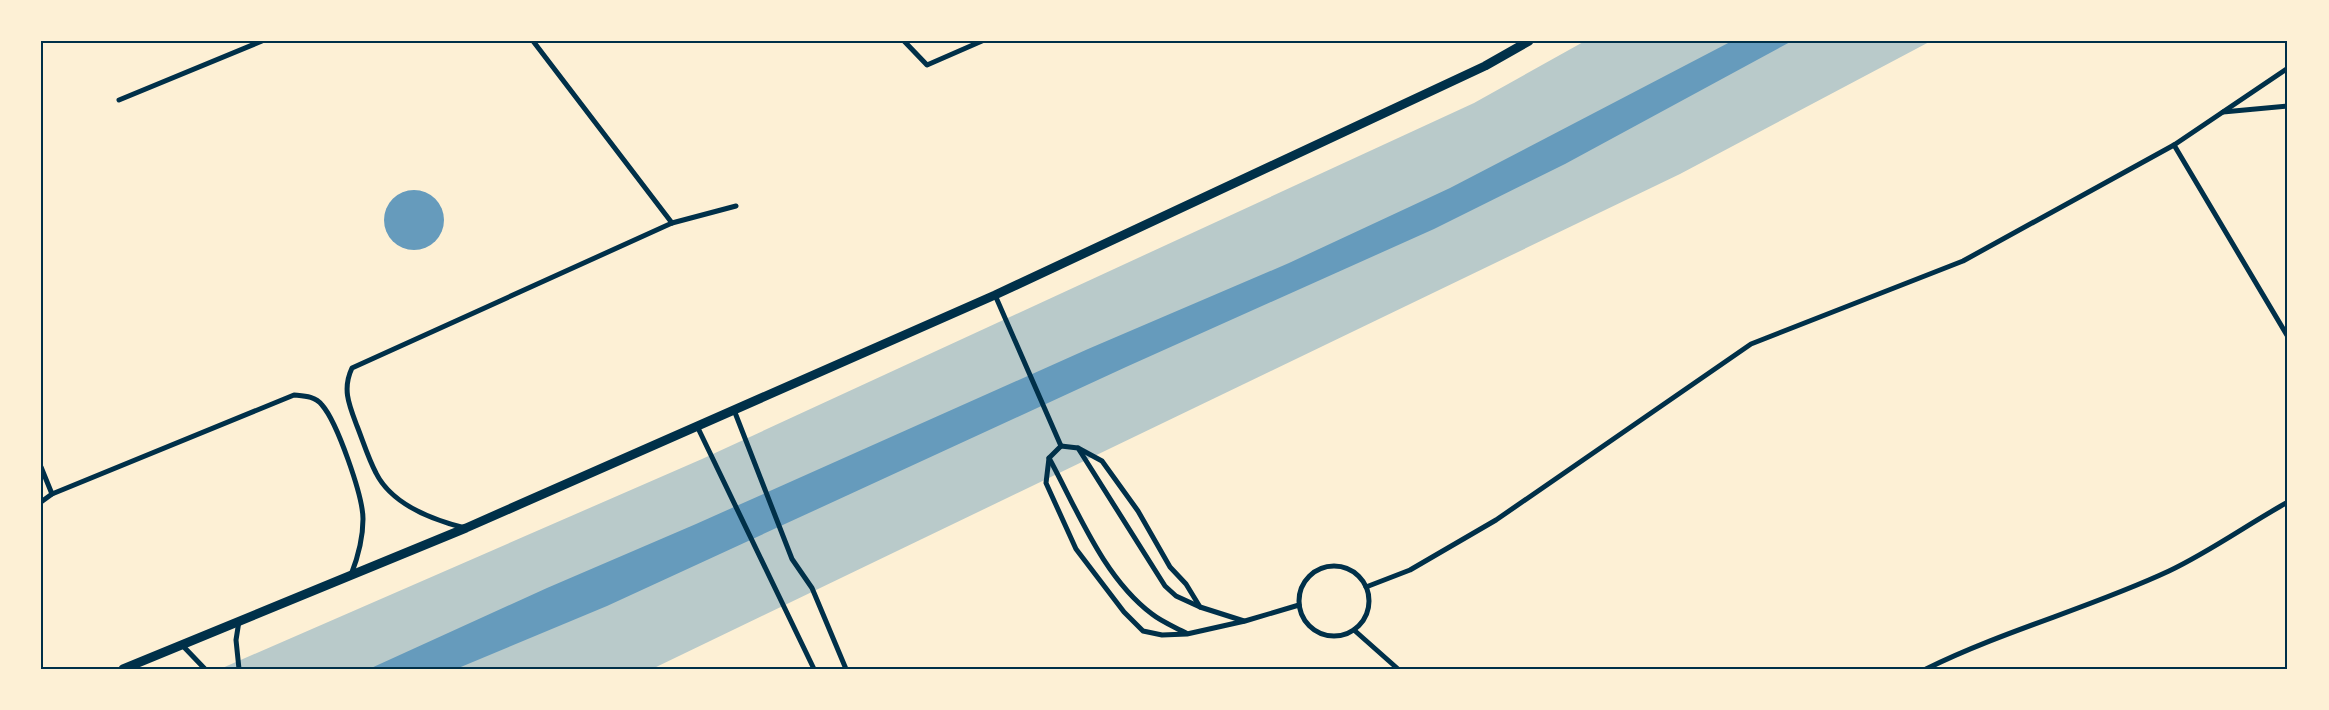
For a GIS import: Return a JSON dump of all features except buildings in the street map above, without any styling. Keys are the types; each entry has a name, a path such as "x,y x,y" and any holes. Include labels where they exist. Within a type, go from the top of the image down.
{"street":[{"path":"119,100 262,41"},
{"path":"533,41 672,223"},
{"path":"904,41 927,65 982,41"},
{"path":"124,669 466,528 995,296 1485,66 1529,41"},
{"path":"1366,587 1410,570 1496,520 1751,344 1963,261 2174,145 2288,68"},
{"path":"2222,112 2288,106"},
{"path":"2174,145 2288,338"},
{"path":"466,528 438,521 412,508 390,491 376,474 349,406 346,379 352,368 672,223 736,206"},
{"path":"995,296 1061,446"},
{"path":"41,502 52,494 294,395 307,396 322,404 329,417 361,498 362,537 358,557 351,575"},
{"path":"734,410 792,560 812,588 846,669"},
{"path":"697,426 814,669"},
{"path":"1061,446 1078,448 1102,461 1138,511 1170,567 1186,584 1200,607"},
{"path":"1061,446 1049,458 1046,483 1074,546 1124,612 1143,631 1162,635 1187,634 1244,622 1299,605"},
{"path":"1078,448 1165,586 1176,596 1200,607 1244,622"},
{"path":"1049,458 1102,556 1128,592 1152,614 1187,634"},
{"path":"41,467 52,494"},
{"path":"1926,669 1953,655 2102,600 2171,570 2288,502"},
{"path":"1338,567 1350,570 1366,587 1367,610 1362,621 1354,630 1343,635 1331,636 1320,633 1302,617 1299,605 1303,585 1318,570 1338,567"},
{"path":"239,621 236,640 239,669"},
{"path":"1354,630 1398,669"},
{"path":"182,644 205,669"}],"shaded area":[{"path":"1585,41 1931,41 1680,174 652,669 220,669 702,459 1474,103"}],"water":[{"path":"1732,41 1792,41 1565,164 1434,229 1126,367 607,606 456,669 369,669 547,588 696,524 1088,349 1289,263 1450,188"},
{"path":"408,190 420,190 431,195 439,203 444,214 442,232 431,245 420,250 408,250 397,245 389,237 384,226 384,214 389,203 397,195"}]}
